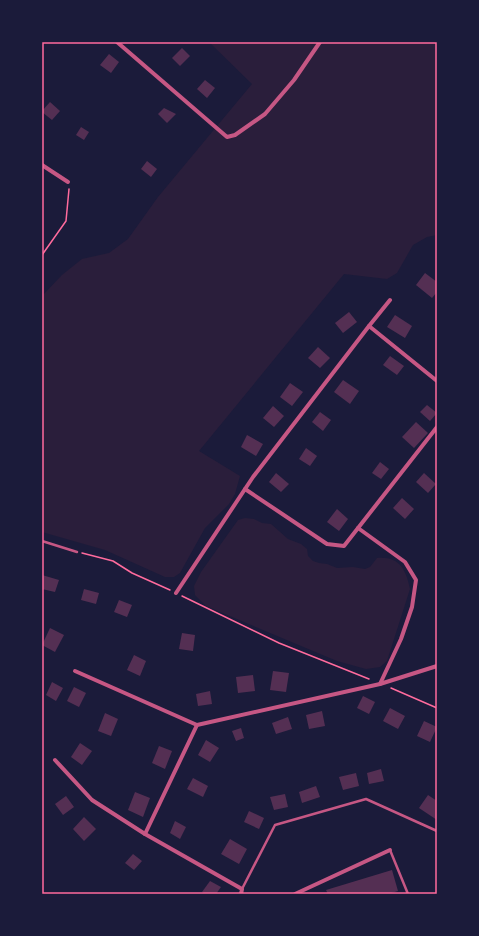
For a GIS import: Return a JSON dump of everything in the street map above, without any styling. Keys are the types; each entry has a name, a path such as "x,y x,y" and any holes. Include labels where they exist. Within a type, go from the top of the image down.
{"street":[{"path":"117,42 227,137 235,135 265,114 294,80 320,42"},
{"path":"42,165 68,182"},
{"path":"176,593 253,477 390,300"},
{"path":"369,326 437,381"},
{"path":"245,489 327,544 344,546 437,427"},
{"path":"358,528 405,562 416,580 412,607 401,640 380,684"},
{"path":"75,671 197,725 380,684 437,666"},
{"path":"145,834 197,725"},
{"path":"55,760 92,800 145,834 242,888 241,894"},
{"path":"295,894 390,850"}],"lane":[{"path":"42,541 77,552"},
{"path":"242,888 275,825 366,799 437,831"},
{"path":"390,850 408,894"}],"path":[{"path":"42,255 66,221 69,187 68,182"},
{"path":"77,552 113,561 132,573 279,643 437,708"}],"shaded area":[{"path":"209,42 437,42 437,235 427,237 413,245 397,273 387,279 344,274 199,451 240,476 235,494 229,504 205,528 180,573 174,577 165,577 105,550 42,532 42,296 62,275 82,259 109,253 128,239 158,197 252,84"},
{"path":"245,518 271,524 288,539 301,544 307,549 308,556 313,561 319,563 337,568 353,567 365,569 370,567 377,558 385,558 391,559 400,565 404,570 410,589 387,661 380,667 366,669 337,661 206,606 195,595 194,586 201,572 238,520"}],"building":[{"path":"182,48 190,56 180,66 172,58"},
{"path":"109,54 119,62 111,73 100,65"},
{"path":"205,80 215,88 207,98 197,89"},
{"path":"50,102 60,111 52,120 42,112"},
{"path":"164,108 176,114 167,123 158,114"},
{"path":"81,127 89,132 84,140 76,135"},
{"path":"147,161 157,169 151,177 141,169"},
{"path":"425,273 437,282 437,292 432,298 416,285"},
{"path":"349,312 357,322 343,333 335,323"},
{"path":"395,315 412,326 405,338 387,327"},
{"path":"318,347 330,358 320,368 308,358"},
{"path":"390,356 404,366 397,375 383,365"},
{"path":"343,380 359,391 350,404 334,392"},
{"path":"290,383 303,392 292,406 280,397"},
{"path":"427,405 437,413 430,421 420,412"},
{"path":"273,406 284,416 274,427 263,418"},
{"path":"320,412 331,420 323,431 312,422"},
{"path":"416,422 428,433 414,448 402,437"},
{"path":"247,435 263,444 256,456 241,447"},
{"path":"306,448 317,456 310,466 299,459"},
{"path":"380,462 389,469 381,479 372,473"},
{"path":"276,473 289,484 281,492 269,482"},
{"path":"424,473 436,484 428,493 416,482"},
{"path":"402,498 414,509 405,519 393,508"},
{"path":"337,509 348,519 339,531 327,522"},
{"path":"42,575 59,580 55,592 42,589"},
{"path":"84,589 99,593 96,604 81,600"},
{"path":"119,600 132,605 127,617 114,612"},
{"path":"50,628 64,635 55,652 42,645"},
{"path":"182,633 195,635 193,651 179,649"},
{"path":"134,655 146,661 140,676 127,670"},
{"path":"273,671 289,673 286,692 270,690"},
{"path":"253,675 255,691 238,693 236,677"},
{"path":"52,682 63,688 56,701 46,695"},
{"path":"74,687 86,693 79,707 67,701"},
{"path":"210,691 212,704 198,706 196,694"},
{"path":"363,696 375,702 369,714 357,708"},
{"path":"390,708 405,716 398,729 383,721"},
{"path":"322,711 325,726 309,729 306,715"},
{"path":"105,713 118,719 111,736 98,731"},
{"path":"288,717 292,729 276,734 272,723"},
{"path":"424,721 437,727 430,742 417,736"},
{"path":"241,728 244,738 236,741 232,731"},
{"path":"206,740 219,748 210,762 198,755"},
{"path":"80,743 92,751 82,765 71,757"},
{"path":"159,746 172,751 165,769 152,763"},
{"path":"381,769 384,781 369,784 367,773"},
{"path":"356,773 359,786 343,790 339,777"},
{"path":"193,778 208,786 203,797 187,789"},
{"path":"316,786 320,797 302,803 299,792"},
{"path":"135,792 150,798 143,817 128,810"},
{"path":"285,794 288,807 274,810 270,797"},
{"path":"428,795 437,801 437,820 419,808"},
{"path":"66,796 74,807 63,815 55,804"},
{"path":"249,811 264,818 259,829 244,822"},
{"path":"84,817 96,829 84,841 73,829"},
{"path":"175,821 186,827 180,839 170,833"},
{"path":"230,839 247,849 239,864 221,854"},
{"path":"133,854 142,861 134,870 125,863"},
{"path":"392,870 398,891 388,894 328,894 326,890"},
{"path":"210,881 221,887 216,894 206,894 202,892"}]}
